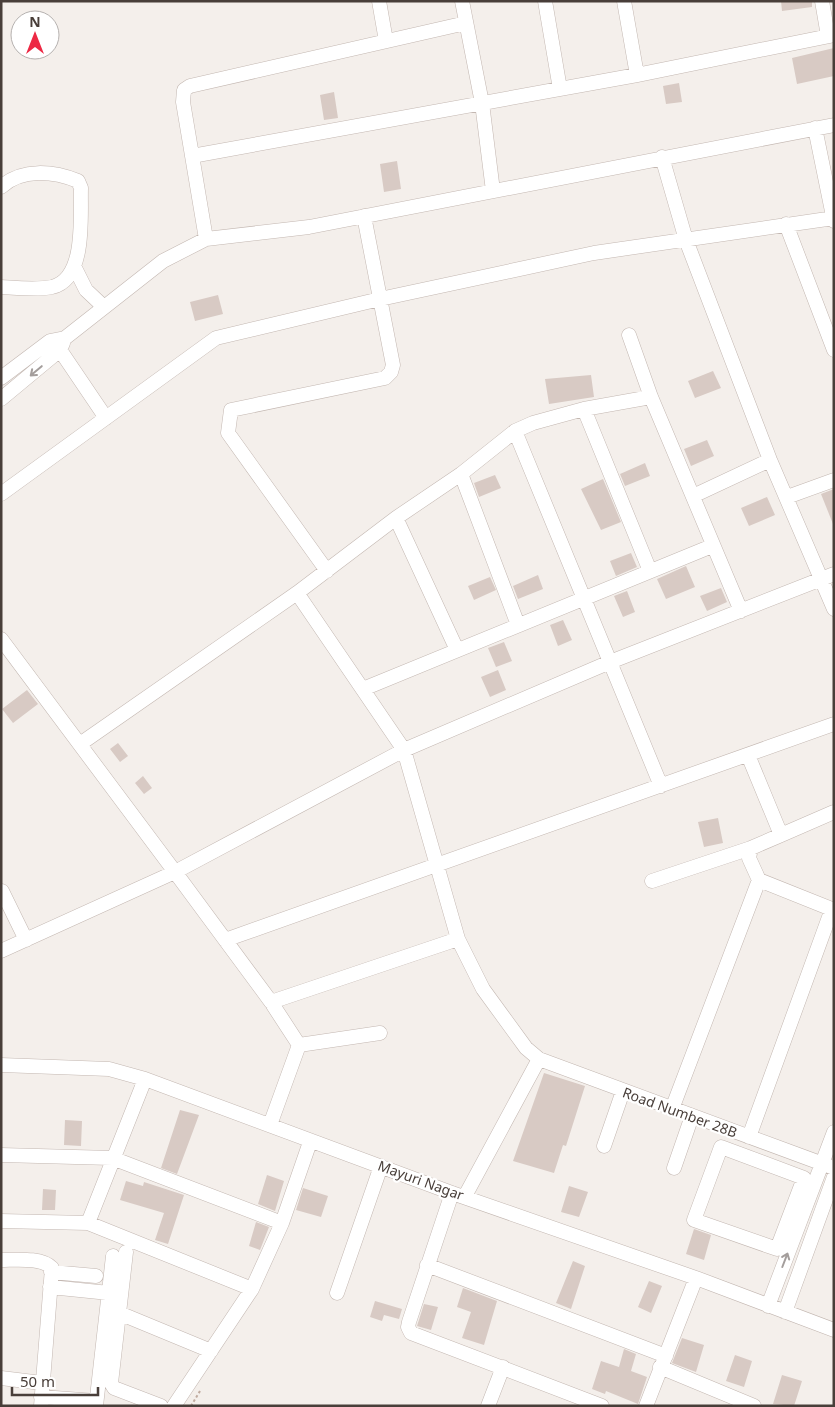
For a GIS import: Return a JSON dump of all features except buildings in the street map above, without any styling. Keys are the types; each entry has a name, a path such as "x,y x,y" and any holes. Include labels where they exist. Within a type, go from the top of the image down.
{"street":[{"path":"379,1 386,41"},
{"path":"462,1 482,103 493,191"},
{"path":"545,1 560,89"},
{"path":"624,1 637,75"},
{"path":"192,156 637,75 831,36 822,1"},
{"path":"206,239 183,102 184,90 190,86 466,23"},
{"path":"1,399 58,343 104,307 163,261 206,239 309,227 834,125"},
{"path":"1,494 216,338 380,299 594,253 786,224 834,219 815,128"},
{"path":"662,157 686,240 770,460 828,576 834,609"},
{"path":"1,187 11,179 29,172 70,178 78,181 81,188 80,245 74,266 62,281 54,286 32,289 1,287"},
{"path":"327,571 228,433 231,410 384,378 391,372 394,365 364,216"},
{"path":"786,224 834,350"},
{"path":"74,266 86,290 104,307"},
{"path":"629,335 651,397 712,546 741,611"},
{"path":"58,343 106,418"},
{"path":"1,378 58,343"},
{"path":"80,744 327,571 396,518 461,474 515,431 533,423 584,409 651,397"},
{"path":"584,409 650,571"},
{"path":"515,431 661,786"},
{"path":"693,496 770,460"},
{"path":"461,474 518,625"},
{"path":"787,497 834,480"},
{"path":"396,518 457,650"},
{"path":"363,689 712,546"},
{"path":"1,951 175,872 404,750 610,662 828,576"},
{"path":"296,593 404,750 458,939 483,989 526,1048 539,1059 459,1194 427,1265 408,1327 411,1333 602,1406"},
{"path":"1,639 271,1002 299,1044"},
{"path":"225,940 834,724"},
{"path":"748,755 781,835"},
{"path":"652,881 751,848 834,812"},
{"path":"749,1137 833,909 759,880 749,858 751,848"},
{"path":"672,1109 759,880"},
{"path":"2,891 26,940"},
{"path":"271,1002 458,939"},
{"path":"299,1044 380,1033"},
{"path":"270,1125 299,1044"},
{"name":"Road Number 28B","path":"539,1059 828,1166"},
{"name":"Mayuri Nagar","path":"1,1065 109,1070 145,1079 270,1125 310,1142 696,1278 834,1330"},
{"path":"88,1223 112,1158 145,1079"},
{"path":"604,1146 623,1091"},
{"path":"674,1168 692,1116"},
{"path":"768,1306 799,1211 804,1178 726,1146 722,1147 694,1218 775,1250 780,1246 799,1211 828,1166 834,1132"},
{"path":"174,1406 252,1289 282,1223 310,1142"},
{"path":"1,1155 112,1158 282,1223"},
{"path":"337,1293 381,1166"},
{"path":"785,1312 834,1177"},
{"path":"799,1211 819,1218"},
{"path":"1,1221 88,1223 252,1289"},
{"path":"1,1378 41,1395 96,1404 108,1293 119,1254 119,1313 111,1383 114,1388 161,1406"},
{"path":"1,1260 48,1264 52,1268 41,1395"},
{"path":"427,1265 663,1361 754,1406"},
{"path":"51,1272 96,1276"},
{"path":"646,1406 696,1278"},
{"path":"50,1287 108,1293"},
{"path":"119,1313 212,1351"},
{"path":"488,1406 503,1367"}]}
